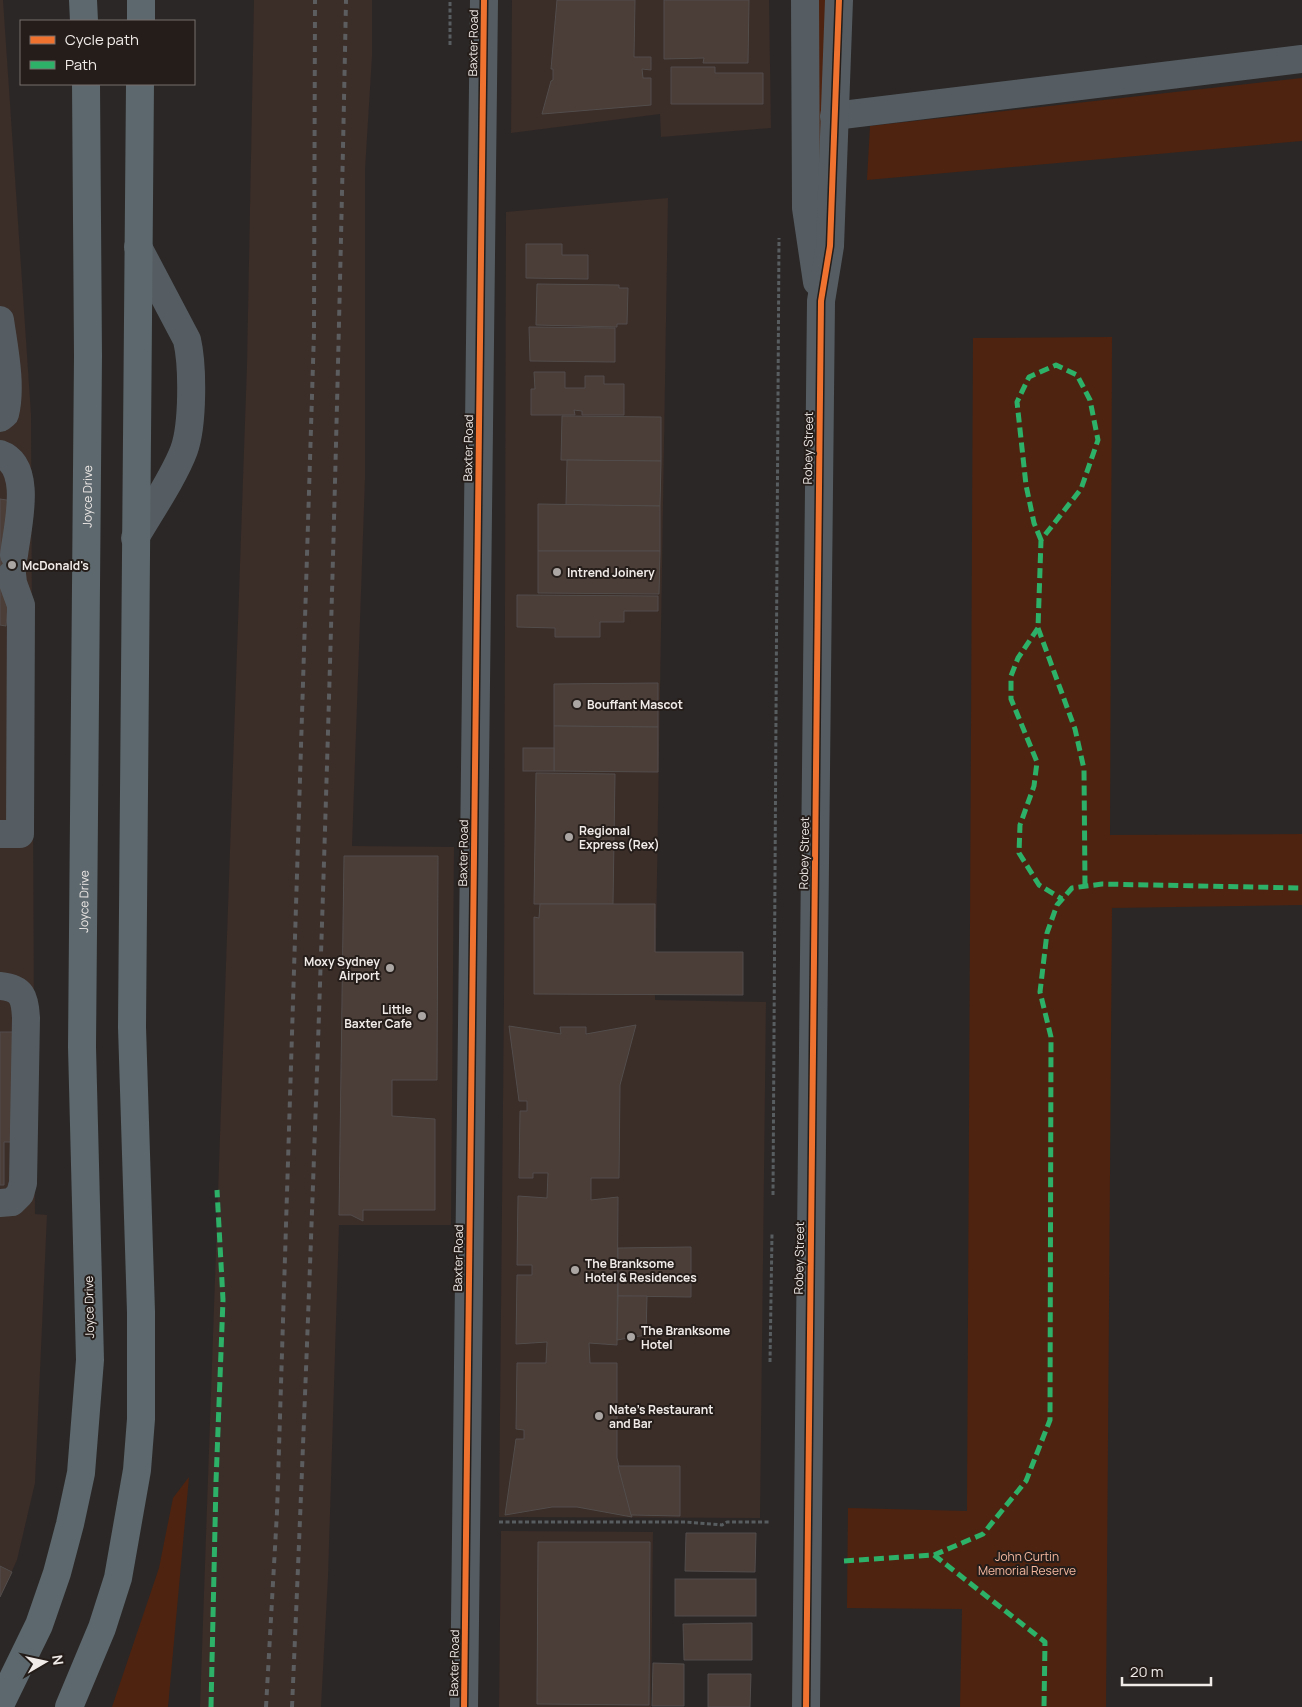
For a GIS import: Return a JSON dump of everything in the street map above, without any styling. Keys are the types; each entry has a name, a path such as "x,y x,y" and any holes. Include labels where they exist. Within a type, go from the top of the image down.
{"main road":[{"path":"83,0 84,20"},
{"path":"141,0 141,20"},
{"name":"Joyce Drive","path":"0,1705 39,1625 57,1573 70,1524 81,1473 90,1360 82,1047 88,355 86,85"},
{"path":"69,1707 102,1628 118,1578 137,1470 141,1419 141,1312 132,1027 140,85"}],"street":[{"name":"Baxter Road","path":"464,1707 484,0"},
{"name":"Robey Street","path":"805,0 806,208 821,301"},
{"name":"Robey Street","path":"806,1707 821,301 830,246 838,0"},
{"path":"834,116 1302,59"},
{"path":"135,538 184,451 189,431 190,403 190,355 187,340 138,246"},
{"path":"0,320 6,366 6,410 0,418"},
{"path":"0,454 15,465 21,480 21,498 13,565 13,584 21,605 11,678 11,755 20,834 0,834"},
{"path":"0,986 12,987 19,992 25,1004 26,1018 23,1183 20,1194 12,1202 0,1202"}],"path":[{"path":"450,0 450,45"},
{"path":"772,1195 779,229"},
{"path":"770,1362 772,1234"},
{"path":"498,1522 686,1522 722,1526 726,1522 770,1522"}],"shaded area":[{"path":"0,0 3,0 31,414 35,1214 47,1215 35,1483 17,1560 0,1597"},
{"path":"254,0 372,0 372,56 365,170 365,479 352,846 454,847 451,1225 339,1225 328,1577 321,1707 200,1707 247,365"},
{"path":"512,0 769,0 771,128 661,137 660,114 511,133"},
{"path":"668,198 655,1000 766,1002 760,1518 499,1517 504,998 506,212"},
{"path":"501,1531 653,1532 651,1707 499,1707"}],"green space":[{"path":"818,0 833,0 819,180"},
{"path":"1302,78 1302,141 867,180 870,126"},
{"name":"John Curtin Memorial Reserve","path":"1112,337 1110,835 1302,834 1302,905 1112,908 1106,1707 960,1707 962,1609 847,1608 848,1508 967,1511 973,338"},
{"path":"189,1477 168,1707 112,1707 159,1568 173,1498"}],"building":[{"path":"557,0 635,0 634,57 651,57 651,70 642,69 643,78 651,78 651,105 542,114 551,81 553,80 553,69 551,69"},
{"path":"664,0 749,0 748,63 703,63 704,58 664,59"},
{"path":"671,67 715,67 715,73 763,73 763,104 671,104"},
{"path":"526,244 562,244 562,255 588,255 588,279 526,278"},
{"path":"537,284 619,285 619,288 628,288 627,324 617,324 617,327 536,325"},
{"path":"529,327 615,328 615,362 530,361"},
{"path":"534,372 565,372 565,388 585,388 585,376 604,376 604,384 624,384 624,415 582,415 582,411 574,410 575,415 531,415 531,389 535,389"},
{"path":"562,416 661,417 661,461 561,460"},
{"path":"567,460 661,461 660,506 566,505"},
{"name":"McDonald's","path":"0,499 13,501 25,557 22,575 11,574 6,626 0,625"},
{"path":"538,504 660,506 660,551 538,551"},
{"path":"538,551 660,551 659,594 538,593"},
{"path":"517,595 658,596 658,611 624,611 624,622 600,622 600,637 555,637 555,628 517,627"},
{"path":"658,683 658,727 554,726 554,684"},
{"path":"554,726 658,727 658,772 554,771"},
{"path":"523,748 554,748 554,771 523,771"},
{"path":"536,773 615,774 613,904 534,904"},
{"name":"Moxy Sydney Airport","path":"344,856 438,856 437,1080 392,1080 392,1116 435,1119 435,1210 363,1210 363,1221 351,1215 339,1215"},
{"path":"540,904 655,904 655,952 743,952 743,995 534,994 534,917 539,918"},
{"name":"The Branksome Hotel & Residences","path":"636,1025 620,1085 619,1178 591,1178 591,1200 618,1197 617,1345 589,1343 590,1363 617,1363 617,1458 632,1517 577,1507 552,1507 505,1515 516,1439 524,1439 524,1430 516,1429 517,1363 546,1363 547,1342 516,1344 517,1275 532,1275 532,1265 517,1265 518,1196 547,1198 548,1173 533,1173 533,1178 519,1178 520,1111 527,1111 527,1101 519,1101 509,1026 561,1034 560,1027 586,1027 586,1034"},
{"path":"0,1032 14,1032 14,1142 4,1142 4,1185 0,1185"},
{"path":"691,1247 691,1297 618,1296 618,1248"},
{"path":"618,1296 647,1296 646,1335 617,1340"},
{"path":"618,1466 680,1466 680,1516 631,1515"},
{"path":"686,1533 756,1533 755,1572 685,1571"},
{"path":"538,1542 650,1542 649,1705 537,1704"},
{"path":"0,1566 12,1572 0,1597"},
{"path":"675,1579 756,1579 756,1616 675,1616"},
{"path":"752,1623 752,1660 684,1660 683,1624"},
{"path":"653,1663 684,1664 684,1706 652,1706"},
{"path":"708,1674 751,1674 750,1707 708,1707"}],"railway":[{"path":"266,1707 277,1512 314,332 315,0"},
{"path":"292,1707 324,854 346,0"}],"marked path":[{"path":"1041,540 1034,523 1026,485 1017,402 1029,377 1056,365 1077,375 1090,400 1098,440 1081,489 1041,540 1038,628 1018,658 1011,676 1011,699 1037,762 1034,786 1020,825 1019,853 1039,885 1062,899"},
{"path":"1038,628 1075,729 1084,769 1085,886"},
{"path":"844,1561 934,1555 983,1534 1026,1481 1050,1420 1051,1037 1040,992 1047,933 1057,905 1072,888 1102,884 1302,888"},
{"path":"211,1707 216,1482 223,1300 217,1190"},
{"path":"934,1555 1045,1642 1044,1707"}],"cycle path":[{"path":"464,1707 484,0"},
{"path":"806,1707 821,301 830,246 839,0"}],"place":[{"name":"McDonald's","path":"12,565"},
{"name":"Intrend Joinery","path":"557,572"},
{"name":"Bouffant Mascot","path":"577,704"},
{"name":"Regional Express (Rex)","path":"569,837"},
{"name":"Moxy Sydney Airport","path":"390,968"},
{"name":"Little Baxter Cafe","path":"422,1016"},
{"name":"The Branksome Hotel & Residences","path":"575,1270"},
{"name":"The Branksome Hotel","path":"631,1337"},
{"name":"Nate's Restaurant and Bar","path":"599,1416"}]}
